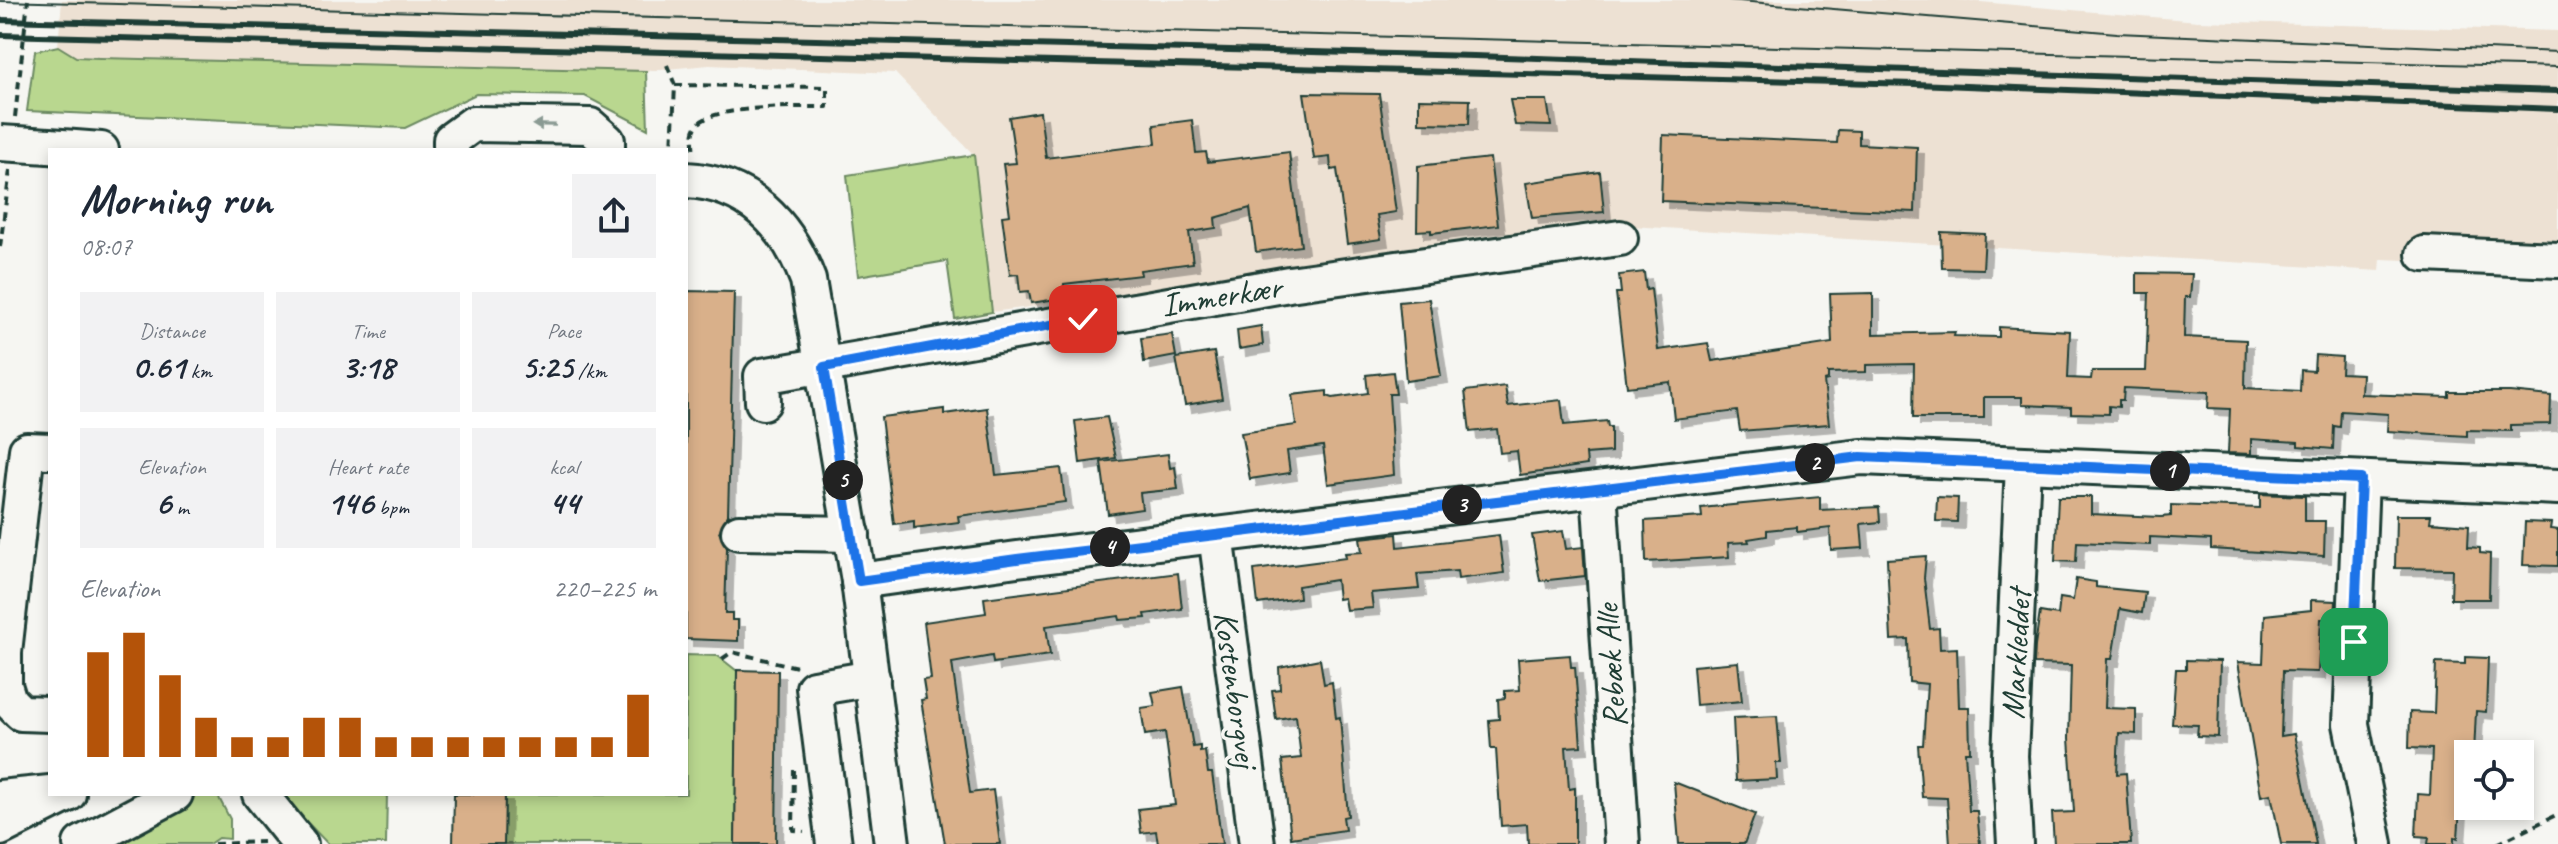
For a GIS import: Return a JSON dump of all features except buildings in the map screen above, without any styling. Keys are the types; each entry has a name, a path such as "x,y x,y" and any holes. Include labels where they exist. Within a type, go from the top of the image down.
{"street":[{"path":"451,148 451,140 473,124 590,126 607,141 607,148"},
{"path":"0,143 74,148"},
{"path":"691,180 755,203 788,235 808,280 852,534 892,844"},
{"name":"Immerkær","path":"763,402 762,376 1289,284 1620,238"},
{"path":"2424,254 2558,260"},
{"path":"48,451 27,450 7,616 4,685 9,701 21,713 48,714"},
{"path":"859,581 1861,457 2558,487"},
{"name":"Markleddet","path":"2015,844 2010,756 2023,465"},
{"path":"2361,479 2351,724 2375,844"},
{"name":"Rebæk Alle","path":"1599,489 1622,844"},
{"path":"739,532 852,534"},
{"name":"Kostenborgvej","path":"1216,535 1257,844"},
{"path":"834,844 814,688 872,678"},
{"path":"0,798 48,793"},
{"path":"0,828 64,796"},
{"path":"81,844 171,796"},
{"path":"261,796 285,843"}],"path":[{"path":"667,65 675,85 672,148"},
{"path":"675,85 827,87 827,107 782,107 713,116 701,121 695,128 692,141 691,180"},
{"path":"722,659 732,652 794,664 814,688"},
{"path":"2497,844 2558,814"},
{"path":"214,844 218,841 285,843"}],"shaded area":[{"path":"62,0 1958,0 2198,21 2558,31 2558,266 2381,259 2380,271 1630,226 992,312 974,155 895,73 709,65 646,71 76,57 58,46"}],"green space":[{"path":"58,46 76,57 646,71 648,129 585,96 476,94 405,128 27,111 35,51"},
{"path":"974,155 992,312 955,319 947,261 858,276 847,175"},
{"path":"688,655 718,656 737,671 735,844 504,844 505,796 688,796"},
{"path":"192,796 222,796 219,798 230,819 230,839 218,838 209,844 105,844"},
{"path":"282,796 387,796 386,844 328,844"}],"tram line":[{"path":"1728,0 2117,33 2558,52"},
{"path":"0,1 2558,67"}],"railway":[{"path":"0,20 1474,56 2558,91"},
{"path":"0,35 1915,84 2558,109"}],"route":[{"path":"1083,319 824,367 859,581 1017,559 1861,457 2361,479 2354,642"}]}
